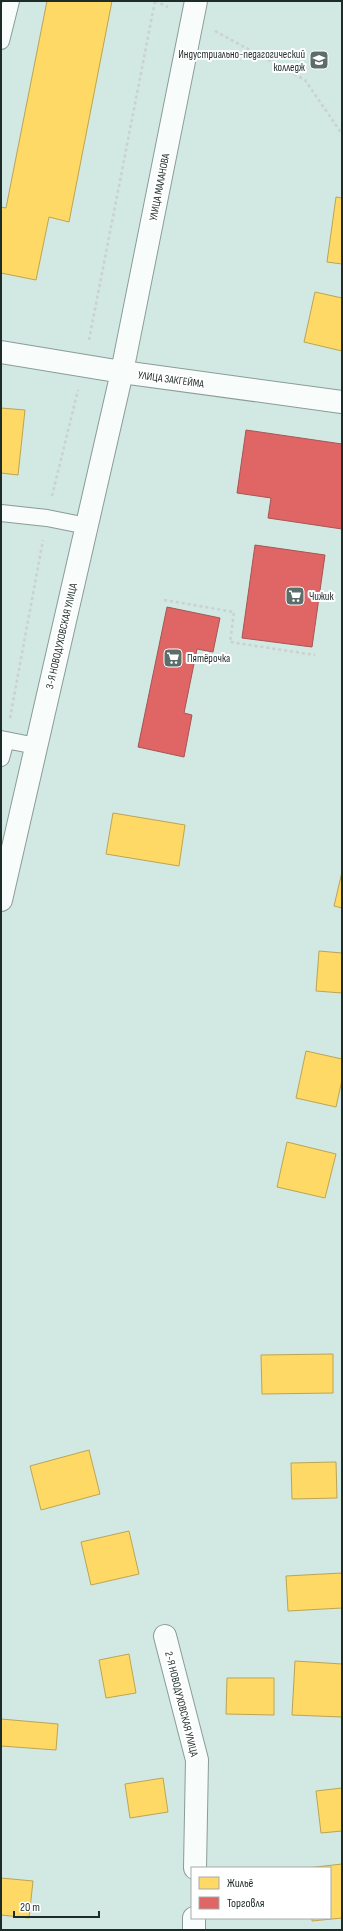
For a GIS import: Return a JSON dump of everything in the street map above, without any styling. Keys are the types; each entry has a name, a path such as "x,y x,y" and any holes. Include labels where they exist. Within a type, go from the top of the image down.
{"street":[{"name":"УЛИЦА МАЛАНОВА","path":"122,372 194,9"},
{"name":"УЛИЦА ЗАКГЕЙМА","path":"1,352 122,372 342,402"},
{"name":"3-Я НОВОДУХОВСКАЯ УЛИЦА","path":"1,900 122,372"},
{"name":"2-Я НОВОДУХОВСКАЯ УЛИЦА","path":"165,1636 197,1760 195,1867"},
{"path":"194,1919 194,1930"}],"lane":[{"path":"1,41 11,1"},
{"path":"1,513 47,518 87,526"},
{"path":"1,758 4,740 36,746"}],"path":[{"path":"4,740 47,518 84,366 155,1 194,9 305,80 342,134"},
{"path":"164,600 234,612 230,642 315,655"}],"building: Жильё":[{"path":"47,1 112,1 69,222 49,217 36,280 1,273 1,207 6,208"},
{"path":"336,197 342,198 342,264 327,262"},
{"path":"315,292 342,298 342,351 304,342"},
{"path":"1,408 25,410 18,475 1,473"},
{"path":"113,813 185,825 179,866 106,854"},
{"path":"342,872 342,908 334,906"},
{"path":"319,951 342,953 342,993 316,991"},
{"path":"306,1051 342,1059 342,1080 336,1107 296,1098"},
{"path":"287,1142 336,1154 325,1198 277,1187"},
{"path":"333,1354 333,1393 262,1394 261,1355"},
{"path":"89,1450 100,1494 41,1510 30,1466"},
{"path":"336,1462 337,1498 292,1499 291,1463"},
{"path":"129,1531 139,1574 91,1585 81,1542"},
{"path":"342,1573 342,1608 288,1611 286,1576"},
{"path":"129,1654 136,1693 106,1698 99,1660"},
{"path":"295,1661 342,1664 342,1717 292,1715"},
{"path":"227,1678 274,1678 274,1715 226,1714"},
{"path":"1,1719 58,1724 56,1750 1,1746"},
{"path":"163,1778 168,1812 130,1818 125,1784"},
{"path":"342,1788 342,1831 321,1833 316,1791"},
{"path":"342,1864 342,1918 312,1921 312,1919 331,1919 331,1867 316,1867"},
{"path":"1,1878 33,1881 29,1918 1,1915"}],"building: Торговля":[{"path":"246,430 342,444 342,529 268,518 271,498 237,493"},
{"path":"255,545 325,555 312,647 242,638"},
{"path":"167,607 220,618 213,652 197,649 184,713 192,715 184,757 138,747"}],"place":[{"name":"Индустриально-педагогический колледж","path":"319,60"},
{"name":"Чижик","path":"295,596"},
{"name":"Пятёрочка","path":"173,658"}]}
